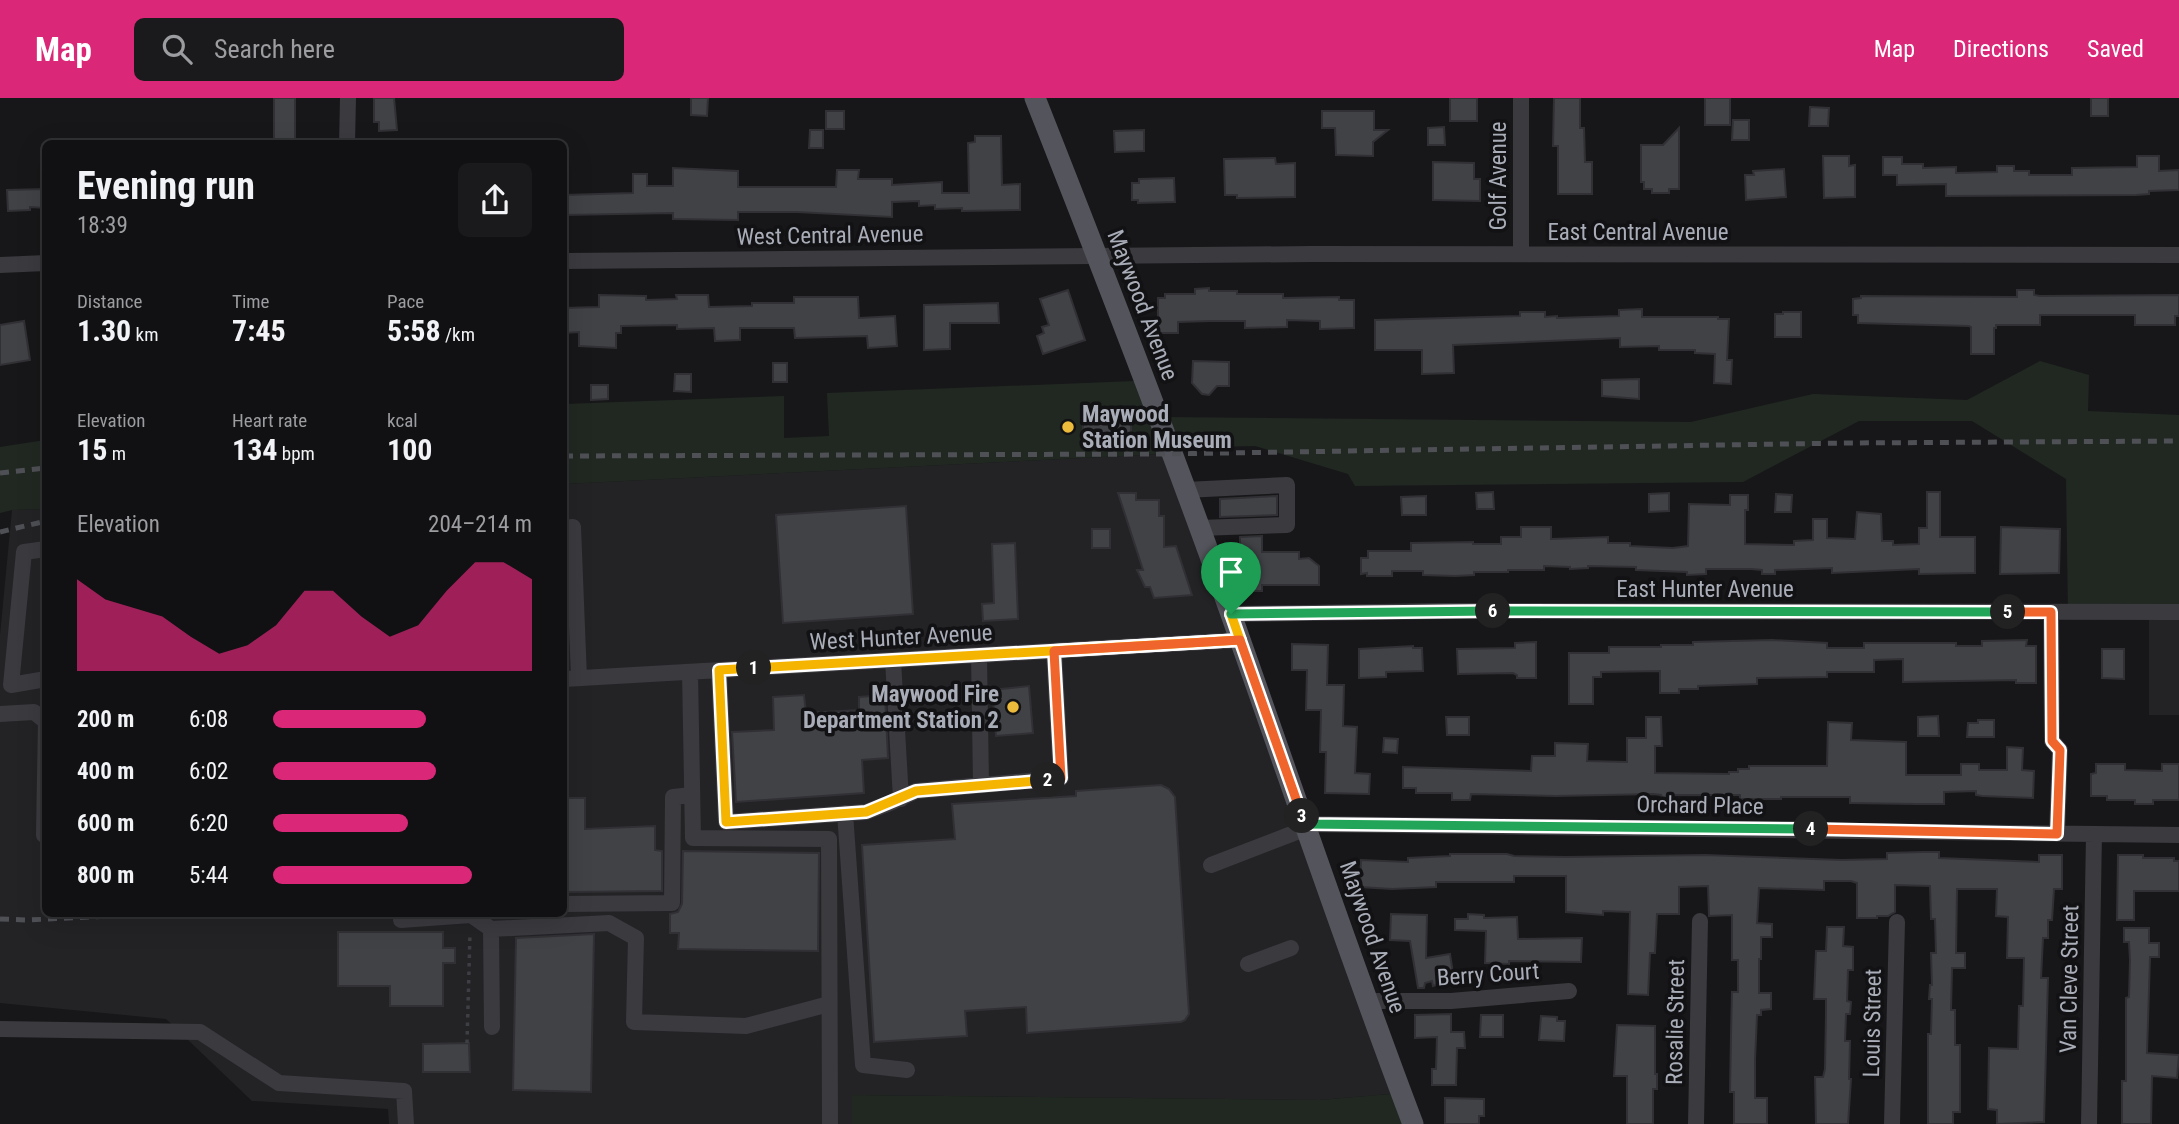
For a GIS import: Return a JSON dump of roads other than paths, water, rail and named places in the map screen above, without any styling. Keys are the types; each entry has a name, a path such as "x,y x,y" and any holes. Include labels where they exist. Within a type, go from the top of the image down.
{"main road":[{"name":"Maywood Avenue","path":"1035,98 1231,614 1413,1124"}],"street":[{"path":"347,140 348,98"},
{"name":"Golf Avenue","path":"1521,98 1521,254"},
{"name":"East Central Avenue","path":"1097,256 2179,255"},
{"name":"West Central Avenue","path":"567,261 1097,256"},
{"path":"0,265 42,263"},
{"path":"1185,490 1287,485 1287,525 1199,528"},
{"path":"567,528 573,527 571,679"},
{"path":"42,549 24,552 11,685 42,680"},
{"name":"East Hunter Avenue","path":"1231,614 1443,611 2179,612"},
{"path":"2051,612 2052,741 2060,750 2057,834"},
{"name":"West Hunter Avenue","path":"571,679 1240,640"},
{"path":"719,670 726,822 866,812 916,791 1061,778 1054,651"},
{"path":"979,655 981,785"},
{"path":"893,660 901,799"},
{"path":"690,672 693,838 829,839 830,1124"},
{"path":"0,714 34,712 42,718"},
{"path":"567,904 672,903 673,797 692,795"},
{"path":"845,813 863,1065 907,1070"},
{"path":"1211,865 1306,826"},
{"name":"Orchard Place","path":"1306,826 2179,835"},
{"name":"Van Cleve Street","path":"2089,1124 2094,834"},
{"path":"401,920 440,917"},
{"path":"474,917 491,929 609,923 636,938 634,1022 746,1026 830,1004"},
{"name":"Rosalie Street","path":"1696,1124 1700,921"},
{"name":"Louis Street","path":"1892,1124 1897,922"},
{"path":"491,929 492,1027"},
{"path":"1248,964 1291,948"},
{"name":"Berry Court","path":"1367,1001 1451,1001 1569,991"},
{"path":"0,1029 200,1032 279,1083 404,1091 406,1124"}],"railway":[{"path":"567,456 1162,454 1848,443 2179,441"},
{"path":"0,473 42,468"},
{"path":"0,532 42,522"},
{"path":"0,919 90,917"}],"place":[{"name":"Maywood Station Museum","path":"1068,427"},
{"name":"Maywood Fire Department Station 2","path":"1013,707"}]}
